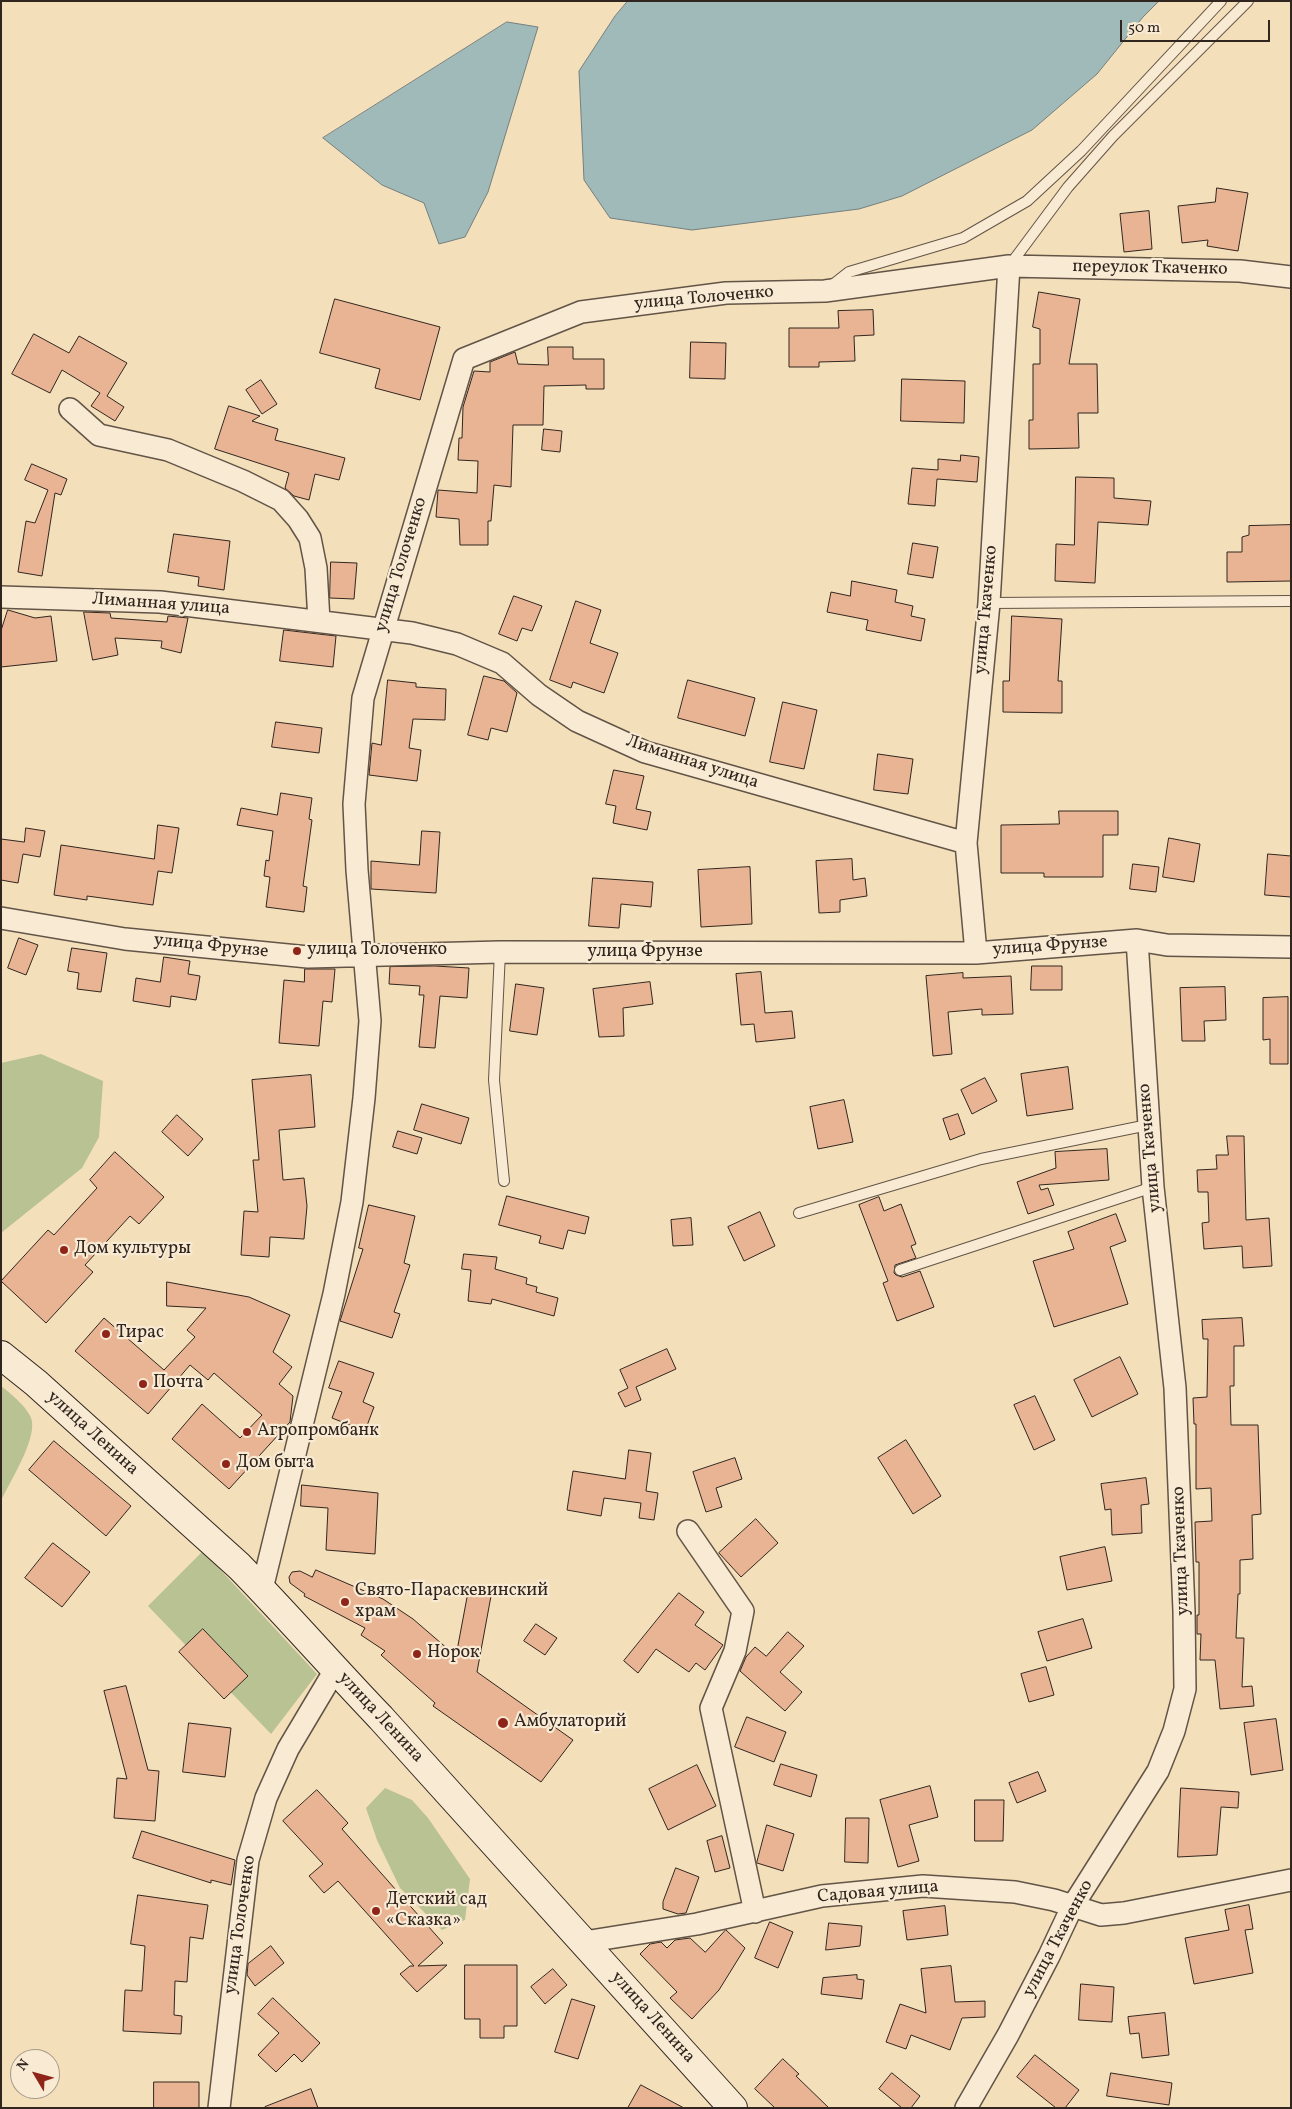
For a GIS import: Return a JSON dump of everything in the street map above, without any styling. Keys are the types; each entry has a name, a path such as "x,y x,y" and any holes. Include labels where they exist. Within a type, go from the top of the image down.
{"street":[{"name":"улица Толоченко","path":"262,1589 334,1294 352,1202 364,1098 370,1021 354,804 363,698 464,360 581,312 726,293 825,291 1009,266"},
{"name":"переулок Ткаченко","path":"1009,266 1240,271 1291,277"},
{"name":"улица Ткаченко","path":"976,953 966,843 989,604 1009,266"},
{"path":"70,410 99,436 168,450 243,481 281,500 298,519 310,538 316,568 319,621"},
{"name":"Лиманная улица","path":"1,597 160,602 412,632 457,644 502,663 539,695 577,721 645,752 966,843"},
{"name":"улица Фрунзе","path":"1,918 125,939 308,957 500,952 976,953 1137,940 1167,945 1291,947"},
{"name":"улица Ткаченко","path":"966,2108 1008,2035 1072,1907 1158,1770 1174,1731 1185,1689 1184,1611 1175,1388 1153,1186 1137,940"},
{"name":"улица Ленина","path":"1,1355 65,1409 262,1589 733,2108"},
{"path":"688,1531 743,1610 735,1651 711,1708 755,1912"},
{"name":"улица Толоченко","path":"219,2108 248,1860 266,1798 288,1750 335,1670"},
{"name":"Садовая улица","path":"584,1942 697,1924 822,1896 923,1886 1015,1892 1054,1900 1101,1915 1124,1913 1291,1880"}],"lane":[{"path":"825,291 848,272 963,238 1027,201 1081,151 1221,1"},
{"path":"1009,266 1068,187 1113,136 1248,1"},
{"path":"989,604 1291,601"},
{"path":"500,952 494,1080 504,1181"},
{"path":"799,1213 981,1159 1148,1125"},
{"path":"900,1270 1153,1186"}],"green space":[{"path":"41,1054 103,1081 99,1137 82,1168 1,1233 1,1063"},
{"path":"1,1386 24,1406 32,1421 32,1430 26,1451 1,1501"},
{"path":"203,1551 317,1674 271,1734 148,1606"},
{"path":"385,1788 412,1800 428,1818 470,1879 465,1920 442,1930 400,1888 377,1840 366,1808"}],"water":[{"path":"628,1 1159,1 1143,17 1097,74 1032,130 902,196 859,209 692,230 610,218 584,180 579,71 615,16"},
{"path":"507,22 538,27 488,192 465,237 439,244 424,203 382,185 323,138"}],"building":[{"path":"1217,188 1248,193 1238,251 1207,246 1208,240 1182,243 1178,206 1215,202"},
{"path":"1149,211 1152,249 1124,252 1120,214"},
{"path":"1039,292 1080,299 1069,364 1097,364 1098,413 1078,413 1079,448 1029,449 1029,420 1033,420 1033,364 1040,364 1040,329 1033,327"},
{"path":"335,299 440,327 420,400 375,388 380,369 320,353"},
{"path":"873,310 874,335 854,336 855,361 819,362 819,367 789,367 789,328 839,328 838,311"},
{"path":"34,334 69,353 79,336 127,363 107,396 124,407 115,421 91,406 100,393 62,370 50,393 12,374"},
{"path":"691,342 726,343 725,379 690,378"},
{"path":"548,347 573,347 573,359 604,359 604,389 586,389 586,385 544,386 543,425 513,425 511,487 494,485 491,521 488,521 488,545 460,545 459,519 436,517 438,490 477,493 478,461 458,460 459,438 462,438 463,407 474,371 490,372 490,362 515,352 518,364 548,365"},
{"path":"902,379 965,381 964,423 901,421"},
{"path":"261,380 277,404 262,414 246,390"},
{"path":"229,406 260,416 252,421 278,429 275,440 345,458 339,480 315,474 309,500 294,496 285,488 289,473 215,449"},
{"path":"544,429 562,431 560,452 542,450"},
{"path":"961,455 979,457 977,482 937,479 935,506 908,504 912,468 938,470 938,459 960,461"},
{"path":"32,464 67,479 61,495 55,493 42,576 18,572 26,521 35,523 48,490 25,480"},
{"path":"1076,477 1114,478 1114,498 1151,501 1148,525 1098,522 1095,583 1055,581 1056,544 1074,545"},
{"path":"1291,525 1291,581 1227,582 1227,552 1242,552 1242,537 1249,535 1249,526"},
{"path":"174,534 230,541 224,590 198,586 199,577 168,572"},
{"path":"913,543 938,547 933,578 908,574"},
{"path":"331,562 357,563 354,599 330,598"},
{"path":"852,581 897,590 895,602 913,606 911,616 925,619 921,641 866,630 868,620 827,612 831,592 850,596"},
{"path":"514,596 542,606 532,631 522,628 517,641 499,634"},
{"path":"576,601 601,610 590,643 618,653 604,693 573,682 571,688 550,680"},
{"path":"8,610 35,618 51,616 57,661 1,667 1,631"},
{"path":"84,612 110,613 111,618 167,622 168,616 188,618 181,653 161,648 162,641 115,638 118,655 93,660"},
{"path":"1012,616 1062,619 1058,681 1062,681 1062,713 1003,712 1003,681 1009,681"},
{"path":"284,630 336,636 333,667 280,661"},
{"path":"484,676 504,681 517,693 507,732 491,728 488,740 468,735"},
{"path":"388,680 416,683 416,687 446,689 445,720 413,719 409,748 421,750 417,781 369,775 372,743 381,745"},
{"path":"688,680 755,698 745,736 678,718"},
{"path":"783,702 817,710 804,769 770,762"},
{"path":"276,722 322,728 319,753 272,747"},
{"path":"878,754 913,759 908,794 874,790"},
{"path":"614,770 644,776 636,809 651,812 647,830 613,823 616,806 606,804"},
{"path":"281,793 312,798 309,819 312,820 303,886 307,887 304,912 266,907 270,877 264,876 266,860 269,861 273,831 237,825 241,808 277,815"},
{"path":"1059,811 1118,811 1118,835 1103,835 1103,877 1044,877 1044,873 1001,873 1001,825 1059,824"},
{"path":"158,825 179,828 172,873 158,871 153,905 87,896 87,900 54,895 61,845 154,859"},
{"path":"26,828 45,831 40,857 23,854 18,883 1,880 1,839 24,842"},
{"path":"422,831 440,832 436,893 371,889 371,861 419,865"},
{"path":"1169,838 1200,844 1194,882 1163,877"},
{"path":"1268,854 1291,856 1291,897 1265,895"},
{"path":"852,859 853,880 865,878 867,896 840,900 840,912 819,913 816,861"},
{"path":"1133,864 1159,867 1156,892 1130,889"},
{"path":"750,867 752,924 701,927 698,870"},
{"path":"593,878 653,882 651,907 621,904 619,928 589,926"},
{"path":"19,938 38,945 26,975 8,968"},
{"path":"72,948 107,953 101,992 77,989 79,973 68,971"},
{"path":"164,957 190,961 188,974 200,976 196,1000 171,996 170,1007 133,1001 136,978 160,982"},
{"path":"435,966 469,968 467,998 440,996 435,1048 419,1047 424,995 419,995 420,986 389,984 390,967"},
{"path":"1032,966 1062,966 1062,990 1031,990"},
{"path":"305,969 335,969 332,1002 323,1001 319,1046 279,1043 284,980 304,982"},
{"path":"761,972 765,1013 792,1011 795,1038 756,1042 754,1024 741,1025 736,974"},
{"path":"963,973 963,978 1011,976 1013,1014 982,1015 982,1009 948,1012 952,1054 933,1056 926,976"},
{"path":"650,982 653,1004 623,1008 624,1036 599,1037 593,989"},
{"path":"516,984 544,988 537,1035 510,1031"},
{"path":"1225,987 1226,1020 1204,1021 1205,1041 1182,1041 1180,988"},
{"path":"1288,997 1288,1064 1270,1064 1270,1039 1263,1040 1263,998"},
{"path":"1068,1067 1073,1109 1027,1116 1021,1074"},
{"path":"311,1075 315,1127 279,1130 283,1180 304,1178 307,1206 304,1239 270,1237 269,1257 241,1255 244,1211 258,1212 253,1160 259,1160 252,1080"},
{"path":"985,1078 997,1101 972,1114 961,1090"},
{"path":"844,1100 853,1142 818,1149 810,1107"},
{"path":"422,1104 469,1118 461,1144 414,1130"},
{"path":"958,1114 965,1134 950,1140 943,1119"},
{"path":"177,1115 203,1139 188,1156 162,1132"},
{"path":"398,1131 422,1138 417,1154 393,1147"},
{"path":"1227,1136 1244,1136 1246,1220 1269,1218 1272,1266 1243,1268 1242,1246 1204,1249 1202,1223 1209,1222 1208,1192 1198,1192 1197,1170 1217,1169 1216,1155 1228,1155"},
{"path":"1107,1149 1109,1180 1039,1185 1041,1190 1048,1188 1054,1205 1028,1214 1017,1182 1056,1168 1055,1152"},
{"name":"Дом культуры","path":"115,1152 164,1197 139,1224 130,1216 85,1265 93,1272 46,1323 1,1281 48,1230 54,1235 97,1188 90,1180"},
{"path":"507,1196 589,1217 585,1234 568,1230 563,1249 539,1243 541,1236 499,1225"},
{"path":"879,1197 884,1211 901,1204 916,1244 911,1246 916,1258 895,1265 894,1273 902,1277 920,1271 934,1307 897,1321 883,1283 888,1281 859,1205"},
{"path":"369,1205 415,1216 404,1263 410,1265 394,1312 400,1314 392,1338 340,1321 363,1249 359,1248"},
{"path":"760,1212 775,1246 744,1261 728,1227"},
{"path":"1116,1214 1126,1241 1110,1247 1128,1304 1054,1327 1033,1261 1074,1249 1068,1232"},
{"path":"691,1218 693,1245 673,1246 671,1220"},
{"path":"464,1254 497,1257 495,1269 527,1278 526,1284 537,1287 536,1292 558,1298 554,1316 492,1299 491,1304 468,1301 471,1270 462,1269"},
{"path":"167,1282 249,1297 290,1315 273,1352 292,1367 279,1384 293,1396 290,1422 229,1489 172,1439 202,1404 240,1438 262,1415 214,1373 208,1380 190,1365 148,1414 75,1351 104,1318 164,1370 195,1337 187,1330 206,1308 167,1306"},
{"path":"1242,1318 1244,1346 1234,1346 1234,1386 1230,1386 1231,1425 1258,1425 1261,1514 1252,1515 1253,1559 1240,1560 1240,1594 1238,1594 1236,1638 1244,1638 1242,1687 1252,1686 1254,1706 1220,1709 1215,1660 1200,1660 1201,1634 1197,1634 1199,1562 1196,1562 1195,1522 1212,1521 1211,1488 1196,1489 1196,1424 1194,1424 1193,1398 1207,1397 1208,1339 1203,1339 1202,1320"},
{"path":"667,1349 676,1369 636,1387 641,1400 625,1407 618,1393 628,1388 620,1370"},
{"path":"1120,1357 1138,1394 1092,1417 1074,1380"},
{"path":"339,1361 374,1373 363,1402 374,1407 365,1431 332,1418 342,1392 329,1388"},
{"path":"1035,1396 1055,1440 1034,1450 1014,1405"},
{"path":"906,1440 941,1496 913,1514 878,1458"},
{"path":"54,1441 131,1506 106,1536 29,1470"},
{"path":"629,1450 651,1453 646,1491 658,1493 654,1520 639,1518 641,1503 604,1498 601,1516 567,1510 573,1471 625,1479"},
{"path":"735,1458 742,1479 716,1488 722,1507 706,1512 693,1472"},
{"path":"1146,1478 1149,1504 1141,1505 1142,1533 1112,1535 1111,1509 1105,1510 1101,1484"},
{"path":"302,1485 378,1493 375,1554 326,1550 328,1508 301,1506"},
{"path":"756,1519 778,1543 741,1577 719,1553"},
{"path":"53,1543 90,1572 62,1607 25,1578"},
{"path":"1105,1547 1112,1581 1067,1590 1060,1557"},
{"path":"316,1570 383,1599 413,1619 456,1656 468,1592 491,1596 477,1672 573,1740 541,1782 433,1706 435,1703 381,1655 385,1651 361,1635 365,1628 304,1596 305,1594 290,1583 289,1577 292,1572 300,1571 312,1577"},
{"path":"679,1593 704,1612 695,1625 723,1645 705,1670 696,1663 689,1672 656,1649 638,1673 624,1661"},
{"path":"1083,1619 1092,1648 1047,1661 1038,1632"},
{"path":"536,1624 557,1638 545,1655 524,1641"},
{"path":"203,1629 248,1676 224,1699 179,1652"},
{"path":"788,1632 804,1646 780,1672 802,1692 785,1711 740,1671 746,1657 755,1647 766,1656"},
{"path":"1046,1667 1054,1695 1029,1702 1021,1674"},
{"path":"126,1686 148,1770 159,1771 155,1821 114,1818 117,1778 127,1779 104,1691"},
{"path":"747,1717 786,1732 774,1762 735,1747"},
{"path":"1276,1719 1283,1770 1251,1775 1244,1723"},
{"path":"189,1723 231,1728 225,1777 183,1772"},
{"path":"781,1764 817,1775 811,1797 774,1785"},
{"path":"697,1765 716,1806 668,1830 649,1789"},
{"path":"1038,1772 1046,1791 1017,1803 1009,1783"},
{"path":"930,1786 938,1817 909,1825 919,1861 898,1867 880,1800"},
{"path":"1181,1788 1239,1792 1238,1808 1221,1807 1217,1855 1178,1857"},
{"path":"317,1790 348,1823 342,1829 443,1943 418,1966 447,1965 417,1992 400,1974 410,1966 414,1966 338,1881 324,1893 309,1876 323,1864 283,1821"},
{"path":"975,1800 1004,1800 1003,1841 975,1841"},
{"path":"846,1818 869,1818 868,1863 845,1862"},
{"path":"767,1825 794,1834 783,1871 757,1863"},
{"path":"142,1831 235,1860 231,1885 211,1880 211,1883 133,1858"},
{"path":"722,1836 730,1868 715,1872 707,1841"},
{"path":"676,1868 699,1877 686,1913 678,1914 663,1909 663,1902"},
{"path":"138,1895 208,1905 203,1939 190,1937 187,1982 175,1981 174,2015 182,2016 181,2034 123,2031 125,1990 142,1991 145,1946 131,1944"},
{"path":"1249,1905 1253,1929 1245,1930 1253,1973 1194,1984 1185,1938 1229,1930 1225,1910"},
{"path":"945,1906 948,1935 907,1940 903,1911"},
{"path":"770,1922 793,1932 778,1968 755,1958"},
{"path":"829,1923 862,1926 860,1946 826,1950"},
{"path":"726,1930 745,1948 719,1990 692,2019 670,1998 677,1992 640,1954 650,1944 661,1942 667,1948 675,1940 690,1938 705,1952"},
{"path":"271,1946 284,1963 255,1986 247,1975 248,1964"},
{"path":"465,1965 517,1965 517,2026 504,2026 504,2038 480,2038 480,2019 465,2019"},
{"path":"951,1966 955,2002 985,2001 985,2017 962,2018 950,2050 911,2035 906,2049 886,2042 900,2004 926,2013 921,1969"},
{"path":"553,1969 567,1985 545,2004 531,1987"},
{"path":"857,1975 857,1979 864,1980 862,1999 821,1994 823,1978"},
{"path":"1081,1984 1114,1987 1112,2022 1079,2020"},
{"path":"273,1998 320,2043 302,2062 294,2054 276,2072 258,2055 279,2033 258,2014"},
{"path":"572,1999 595,2006 578,2059 555,2052"},
{"path":"1165,2013 1169,2055 1142,2058 1139,2033 1130,2034 1128,2017"},
{"path":"1035,2055 1079,2090 1065,2108 1056,2108 1017,2077"},
{"path":"783,2059 799,2074 796,2076 829,2108 775,2108 755,2089"},
{"path":"892,2073 920,2096 911,2108 902,2108 879,2089"},
{"path":"1111,2073 1172,2083 1169,2105 1107,2096"},
{"path":"154,2082 199,2082 199,2108 154,2108"},
{"path":"641,2085 684,2108 628,2108"},
{"path":"311,2089 318,2108 265,2108 265,2107"}],"place":[{"name":"улица Толоченко","path":"297,951"},
{"name":"Дом культуры","path":"64,1250"},
{"name":"Тирас","path":"106,1334"},
{"name":"Почта","path":"143,1384"},
{"name":"Агропромбанк","path":"247,1432"},
{"name":"Дом быта","path":"226,1464"},
{"name":"Свято-Параскевинский храм","path":"345,1602"},
{"name":"Норок","path":"417,1654"},
{"name":"Амбулаторий","path":"503,1723"},
{"name":"Детский сад «Сказка»","path":"376,1911"}]}
